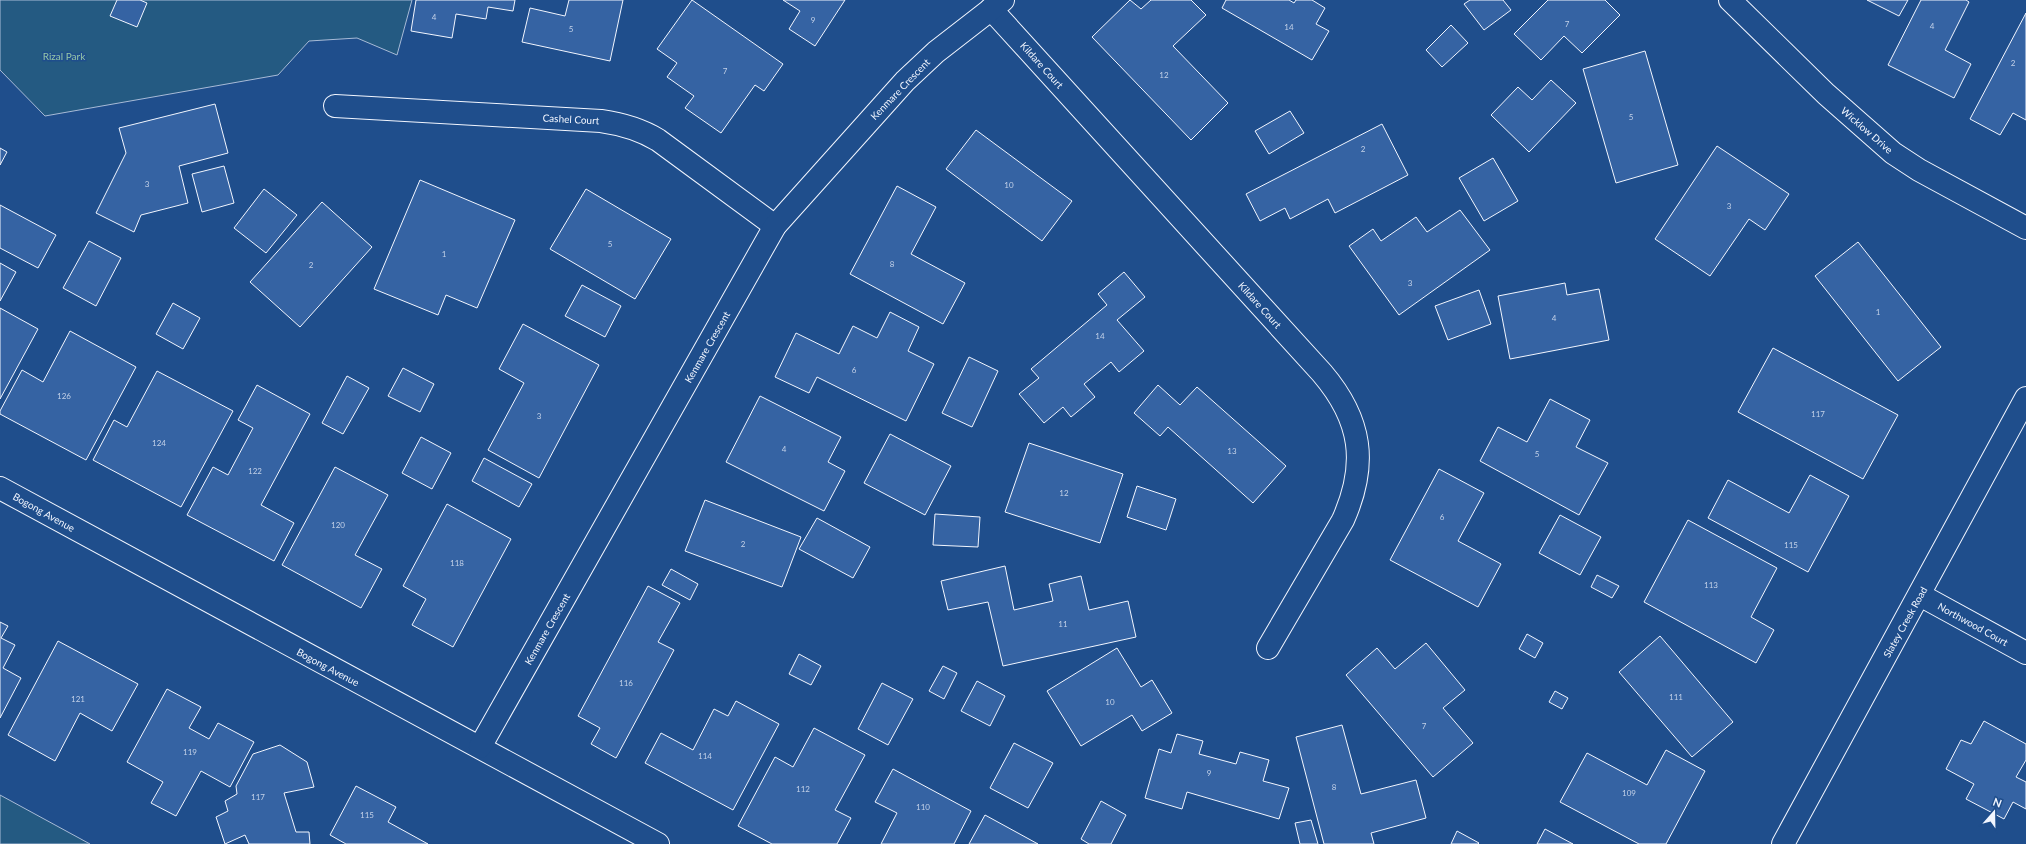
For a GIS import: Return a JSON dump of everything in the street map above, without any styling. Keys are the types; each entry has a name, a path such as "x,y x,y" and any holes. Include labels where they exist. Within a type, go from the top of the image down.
{"street":[{"name":"Wicklow Drive","path":"1730,0 1826,94 1894,153 1920,170 2026,228"},
{"name":"Kenmare Crescent","path":"480,747 775,226 905,82 936,52 997,4"},
{"name":"Kildare Court","path":"997,4 1322,373 1341,396 1351,416 1358,444 1359,462 1352,498 1343,520 1268,648"},
{"name":"Cashel Court","path":"335,106 593,120 622,124 641,131 658,140 775,226"},
{"name":"Slatey Creek Road","path":"1783,844 2026,398"},
{"name":"Bogong Avenue","path":"0,488 658,844"},
{"name":"Northwood Court","path":"1920,595 2026,653"}],"green space":[{"name":"Rizal Park","path":"0,0 412,0 397,55 357,38 309,41 278,75 45,116 0,70"},
{"path":"0,795 90,844 0,844"}],"building":[{"path":"117,0 140,0 147,3 137,27 110,16"},
{"path":"416,0 515,0 513,11 488,7 486,19 456,14 452,38 411,31"},
{"path":"569,0 623,0 610,61 522,42 530,8 565,16"},
{"path":"692,0 783,64 764,91 755,85 721,133 685,108 694,96 667,77 677,63 657,49"},
{"path":"783,0 845,0 815,46 789,29 800,11"},
{"path":"1130,0 1141,9 1151,0 1191,0 1206,15 1173,46 1228,103 1191,140 1092,37"},
{"path":"1226,0 1289,0 1294,3 1296,0 1312,0 1325,8 1316,24 1329,31 1312,60 1222,8"},
{"path":"1470,0 1503,0 1511,10 1484,30 1464,4"},
{"path":"1548,0 1605,0 1620,15 1582,53 1564,36 1541,60 1514,34"},
{"path":"1867,0 1908,0 1899,16"},
{"path":"1921,0 1966,0 1969,2 1945,50 1971,64 1954,98 1888,65"},
{"path":"2026,13 2026,120 2013,113 2000,135 1970,119"},
{"path":"1451,25 1468,43 1442,67 1426,50"},
{"path":"1645,51 1678,165 1616,183 1583,69"},
{"path":"1551,80 1576,103 1529,152 1491,115 1518,87 1532,100"},
{"path":"215,104 228,153 179,166 188,203 141,215 134,232 96,213 126,153 119,128"},
{"path":"1290,111 1304,133 1269,154 1255,131"},
{"path":"1382,124 1408,175 1335,213 1328,199 1290,219 1285,208 1260,221 1246,194"},
{"path":"976,130 1072,201 1042,241 946,169"},
{"path":"1717,146 1789,194 1765,230 1749,219 1710,276 1655,239"},
{"path":"0,148 7,152 0,165"},
{"path":"1493,158 1518,201 1484,221 1459,178"},
{"path":"224,166 234,203 202,212 192,174"},
{"path":"420,180 515,220 477,308 446,295 438,315 374,289"},
{"path":"897,186 936,207 911,254 965,283 943,324 850,274"},
{"path":"264,189 297,215 266,253 234,228"},
{"path":"586,189 671,239 635,299 550,249"},
{"path":"322,202 372,247 300,327 250,282"},
{"path":"0,205 56,235 38,268 0,248"},
{"path":"1460,210 1490,250 1399,315 1349,246 1373,229 1381,241 1416,217 1427,232"},
{"path":"89,241 121,258 96,306 63,288"},
{"path":"1858,242 1941,347 1898,381 1815,276"},
{"path":"0,263 16,272 0,301"},
{"path":"1124,272 1145,297 1117,320 1144,351 1119,372 1111,362 1084,384 1095,397 1071,417 1063,407 1044,423 1019,394 1039,378 1031,369 1107,305 1098,294"},
{"path":"1565,283 1567,295 1599,289 1609,340 1510,359 1498,296"},
{"path":"582,285 621,306 605,337 565,316"},
{"path":"1479,290 1491,324 1448,340 1435,306"},
{"path":"173,303 200,318 183,349 156,334"},
{"path":"0,308 38,329 0,399"},
{"path":"890,312 919,327 908,351 934,364 906,421 817,377 809,393 775,377 796,333 839,354 853,326 877,338"},
{"path":"523,324 599,365 539,478 488,450 524,383 499,369"},
{"path":"70,331 136,367 86,460 0,414 0,411 22,370 43,382"},
{"path":"1773,348 1898,415 1863,479 1738,412"},
{"path":"969,357 998,371 972,427 942,413"},
{"path":"403,368 434,384 420,412 388,396"},
{"path":"157,371 233,411 181,507 93,460 114,420 127,427"},
{"path":"347,376 369,388 343,434 322,423"},
{"path":"257,385 310,414 261,505 294,523 274,561 187,515 213,467 228,475 253,428 238,420"},
{"path":"1158,385 1180,405 1197,387 1286,466 1253,503 1168,427 1160,436 1134,413"},
{"path":"760,396 841,437 828,462 845,471 824,511 726,462"},
{"path":"1550,399 1590,420 1576,447 1608,463 1579,515 1480,461 1498,427 1527,442"},
{"path":"890,434 951,466 925,515 864,483"},
{"path":"421,437 451,453 432,489 402,473"},
{"path":"1029,443 1123,474 1100,543 1005,512"},
{"path":"484,458 532,484 519,507 472,481"},
{"path":"335,467 388,495 355,555 382,569 361,608 282,565"},
{"path":"1439,469 1484,493 1458,541 1501,564 1478,607 1390,560"},
{"path":"1810,475 1849,496 1808,572 1708,518 1728,480 1789,513"},
{"path":"1137,486 1176,499 1166,530 1127,517"},
{"path":"705,500 801,537 782,587 685,551"},
{"path":"447,504 511,539 453,647 412,625 426,599 403,586"},
{"path":"935,514 980,517 978,547 933,545"},
{"path":"1560,515 1601,537 1580,575 1539,553"},
{"path":"817,518 870,547 853,578 799,549"},
{"path":"1688,520 1777,568 1751,617 1774,630 1756,663 1644,602"},
{"path":"1005,566 1014,610 1053,601 1049,584 1081,576 1089,610 1128,601 1136,637 1003,666 988,602 948,610 941,581"},
{"path":"671,569 698,584 690,600 662,585"},
{"path":"1597,575 1619,586 1612,598 1591,587"},
{"path":"648,586 680,603 658,642 674,650 616,758 591,744 600,728 578,716"},
{"path":"0,622 8,626 1,638 15,645 3,668 21,678 0,718"},
{"path":"1527,634 1543,643 1535,658 1519,649"},
{"path":"1660,636 1733,722 1692,757 1619,672"},
{"path":"58,641 138,684 112,731 80,713 55,761 8,735"},
{"path":"1426,643 1465,690 1443,708 1473,743 1433,777 1346,675 1377,648 1395,669"},
{"path":"1117,648 1141,687 1152,680 1172,713 1142,731 1132,715 1081,746 1047,691"},
{"path":"799,654 821,666 811,685 789,674"},
{"path":"943,666 957,673 944,699 929,691"},
{"path":"977,681 1005,696 990,726 961,711"},
{"path":"882,683 913,699 888,745 858,729"},
{"path":"167,689 201,707 189,728 209,739 218,723 254,742 230,787 201,771 176,816 151,803 163,782 127,762"},
{"path":"1555,691 1568,698 1562,709 1549,702"},
{"path":"736,701 779,724 733,810 645,763 661,733 693,750 714,709 728,716"},
{"path":"1984,721 2026,744 2026,760 2016,777 2026,782 2026,809 2013,802 2004,819 1966,799 1974,784 1946,769 1961,740 1971,744"},
{"path":"1342,725 1361,794 1416,780 1426,818 1371,833 1374,844 1324,844 1296,737"},
{"path":"814,728 865,755 835,810 851,818 837,844 772,844 738,826 775,757 793,767"},
{"path":"1177,734 1203,741 1199,754 1236,764 1240,752 1269,760 1263,781 1289,788 1279,819 1187,792 1182,809 1145,798 1159,749 1171,753"},
{"path":"1014,743 1053,763 1028,808 990,788"},
{"path":"280,745 307,762 314,787 284,793 296,832 309,832 310,844 249,844 245,835 225,844 216,817 228,811 225,801 237,794 236,786 253,754"},
{"path":"1666,750 1705,771 1666,844 1639,844 1560,802 1587,753 1647,785"},
{"path":"893,769 971,811 954,844 881,844 897,813 875,802"},
{"path":"356,786 396,807 388,822 428,844 346,844 330,835"},
{"path":"1101,801 1126,815 1111,844 1089,844 1081,839"},
{"path":"985,815 1038,844 969,844"},
{"path":"1311,820 1318,844 1300,844 1295,823"},
{"path":"1545,829 1573,844 1537,844"},
{"path":"1457,831 1479,843 1451,844"}]}
